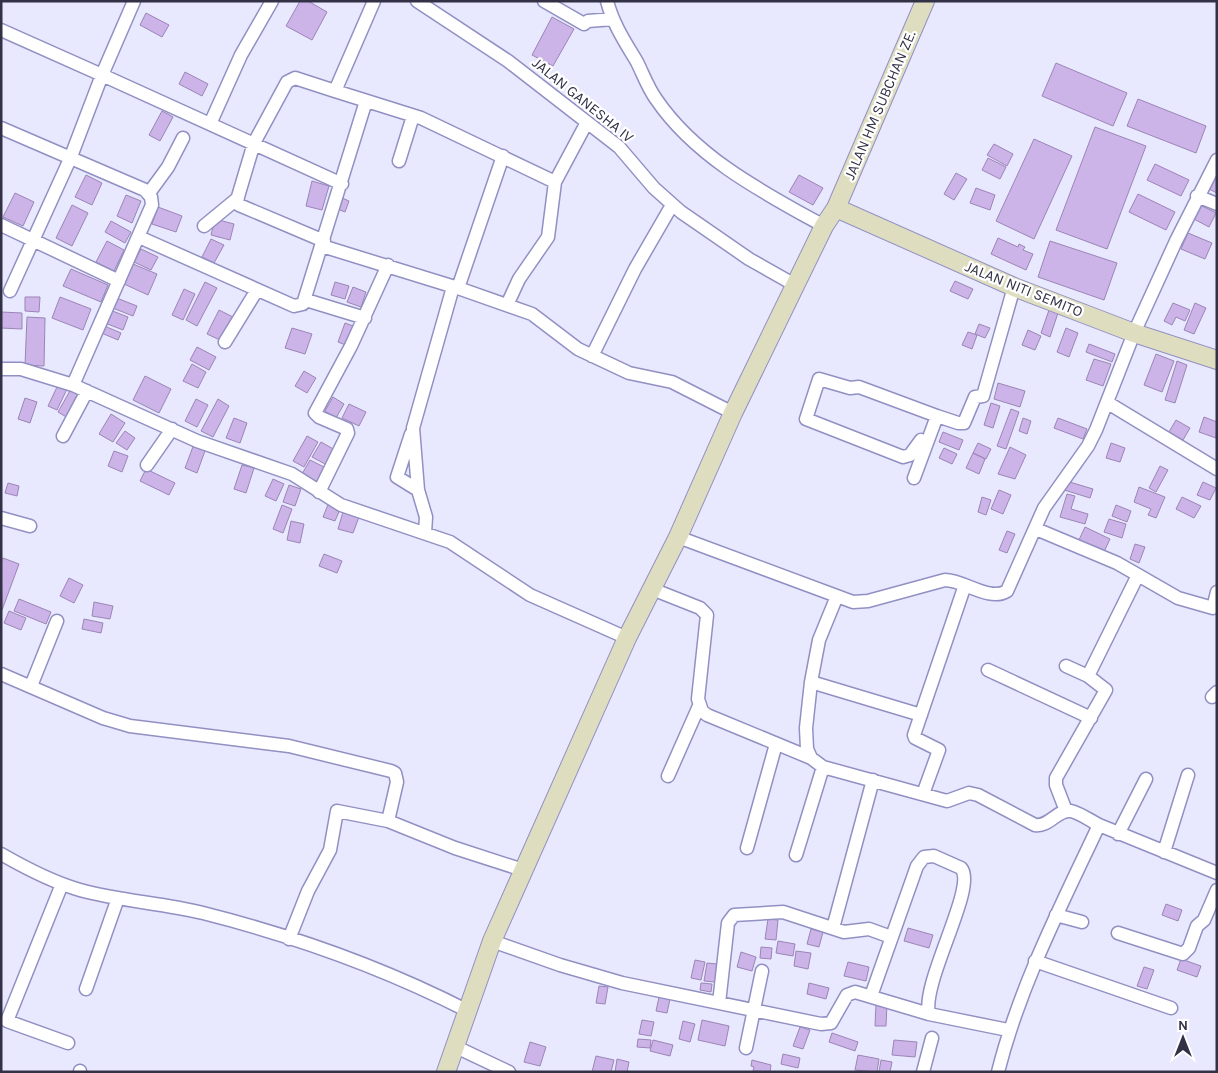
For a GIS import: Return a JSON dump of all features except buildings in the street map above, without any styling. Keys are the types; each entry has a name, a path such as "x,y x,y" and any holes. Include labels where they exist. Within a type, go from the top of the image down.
{"street":[{"path":"10,290 70,159 102,75 134,1"},
{"path":"210,124 241,55 272,1"},
{"path":"335,91 374,1"},
{"name":"JALAN GANESHA IV","path":"417,1 508,61 586,124 619,147 654,188 672,205 749,258 795,285"},
{"path":"544,1 584,24 588,20 613,19"},
{"path":"606,1 613,19 656,99 694,142 756,188 824,226"},
{"name":"JALAN HM SUBCHAN ZE.","path":"446,1072 492,941 523,870 627,638 678,538 733,413 824,226 836,208 925,1"},
{"path":"1,30 342,184"},
{"path":"555,182 503,156 412,116 299,79 290,80 254,143 238,198 239,205 323,244 507,305 545,323 578,349 592,356 629,373 672,382 733,413"},
{"path":"140,237 294,306 304,304 366,101"},
{"path":"399,161 412,116"},
{"path":"507,305 519,279 548,237 555,182 586,124"},
{"path":"1,128 149,193"},
{"path":"73,385 140,237 152,205 149,193 168,166 183,138"},
{"path":"418,490 398,477 455,288 503,156"},
{"path":"678,538 837,596 861,602 937,581 954,580 997,595 1007,591 1044,508 1088,446 1108,403 1134,334 1198,196 1217,160"},
{"path":"1198,196 1217,204"},
{"path":"204,226 238,198"},
{"path":"592,356 635,269 672,205"},
{"name":"JALAN NITI SEMITO","path":"836,208 1014,287 1134,334 1217,360"},
{"path":"1,225 119,281"},
{"path":"319,492 348,433 347,429 319,417 315,413 365,318 388,266"},
{"path":"927,443 921,440 910,455 903,457 806,419 819,379 850,388 859,387 937,416 958,423 964,423 975,397 983,396 1014,287"},
{"path":"225,342 257,290"},
{"path":"306,300 365,318"},
{"path":"1,369 21,369 73,385 231,454 292,474 341,505 359,513 424,533 466,551 530,595 627,638"},
{"path":"63,436 86,391"},
{"path":"1108,403 1217,469"},
{"path":"914,478 937,416"},
{"path":"413,428 418,490 426,517 424,533"},
{"path":"147,465 172,429"},
{"path":"1,518 30,526"},
{"path":"1036,529 1116,563 1178,598 1215,610 1217,592"},
{"path":"1088,676 1138,575"},
{"path":"923,794 939,750 914,737 965,585"},
{"path":"652,589 700,608 707,615 699,706 668,776"},
{"path":"811,758 806,740 811,682 819,640 837,596"},
{"path":"31,686 57,621"},
{"path":"1066,666 1088,676 1106,690 1056,778 1056,785 1066,811"},
{"path":"988,670 1091,718"},
{"path":"1,674 103,718 130,726 289,746 391,771 395,774 397,782 388,821"},
{"path":"811,682 921,716"},
{"path":"699,706 707,716 811,758 823,767 951,801 973,793 1040,825 1049,822 1066,811 1074,812 1118,834 1217,873"},
{"path":"747,848 776,744"},
{"path":"796,855 823,767"},
{"path":"1164,852 1188,775"},
{"path":"1118,834 1146,779"},
{"path":"833,928 873,780"},
{"path":"289,939 308,891 330,850 337,811 388,821 456,848 523,870"},
{"path":"998,1072 1008,1030 1035,961 1099,825"},
{"path":"1,854 62,884 118,898 204,913 289,939 375,968 420,986 468,1011"},
{"path":"871,996 920,860 928,856 934,856 964,870 966,878 928,995 929,1014"},
{"path":"62,884 4,1020 68,1043"},
{"path":"1118,933 1183,954 1189,948 1198,924 1204,920 1217,890"},
{"path":"86,989 118,898"},
{"path":"719,1003 728,922 734,915 783,912 848,933 869,929 891,937"},
{"path":"1056,915 1082,922"},
{"path":"492,941 589,975 754,1011 827,1024 833,1020 850,993 860,992 929,1014 1008,1030"},
{"path":"1035,961 1171,1008"},
{"path":"746,1048 762,971"},
{"path":"923,1072 932,1038"},
{"path":"456,1047 509,1072"}]}
